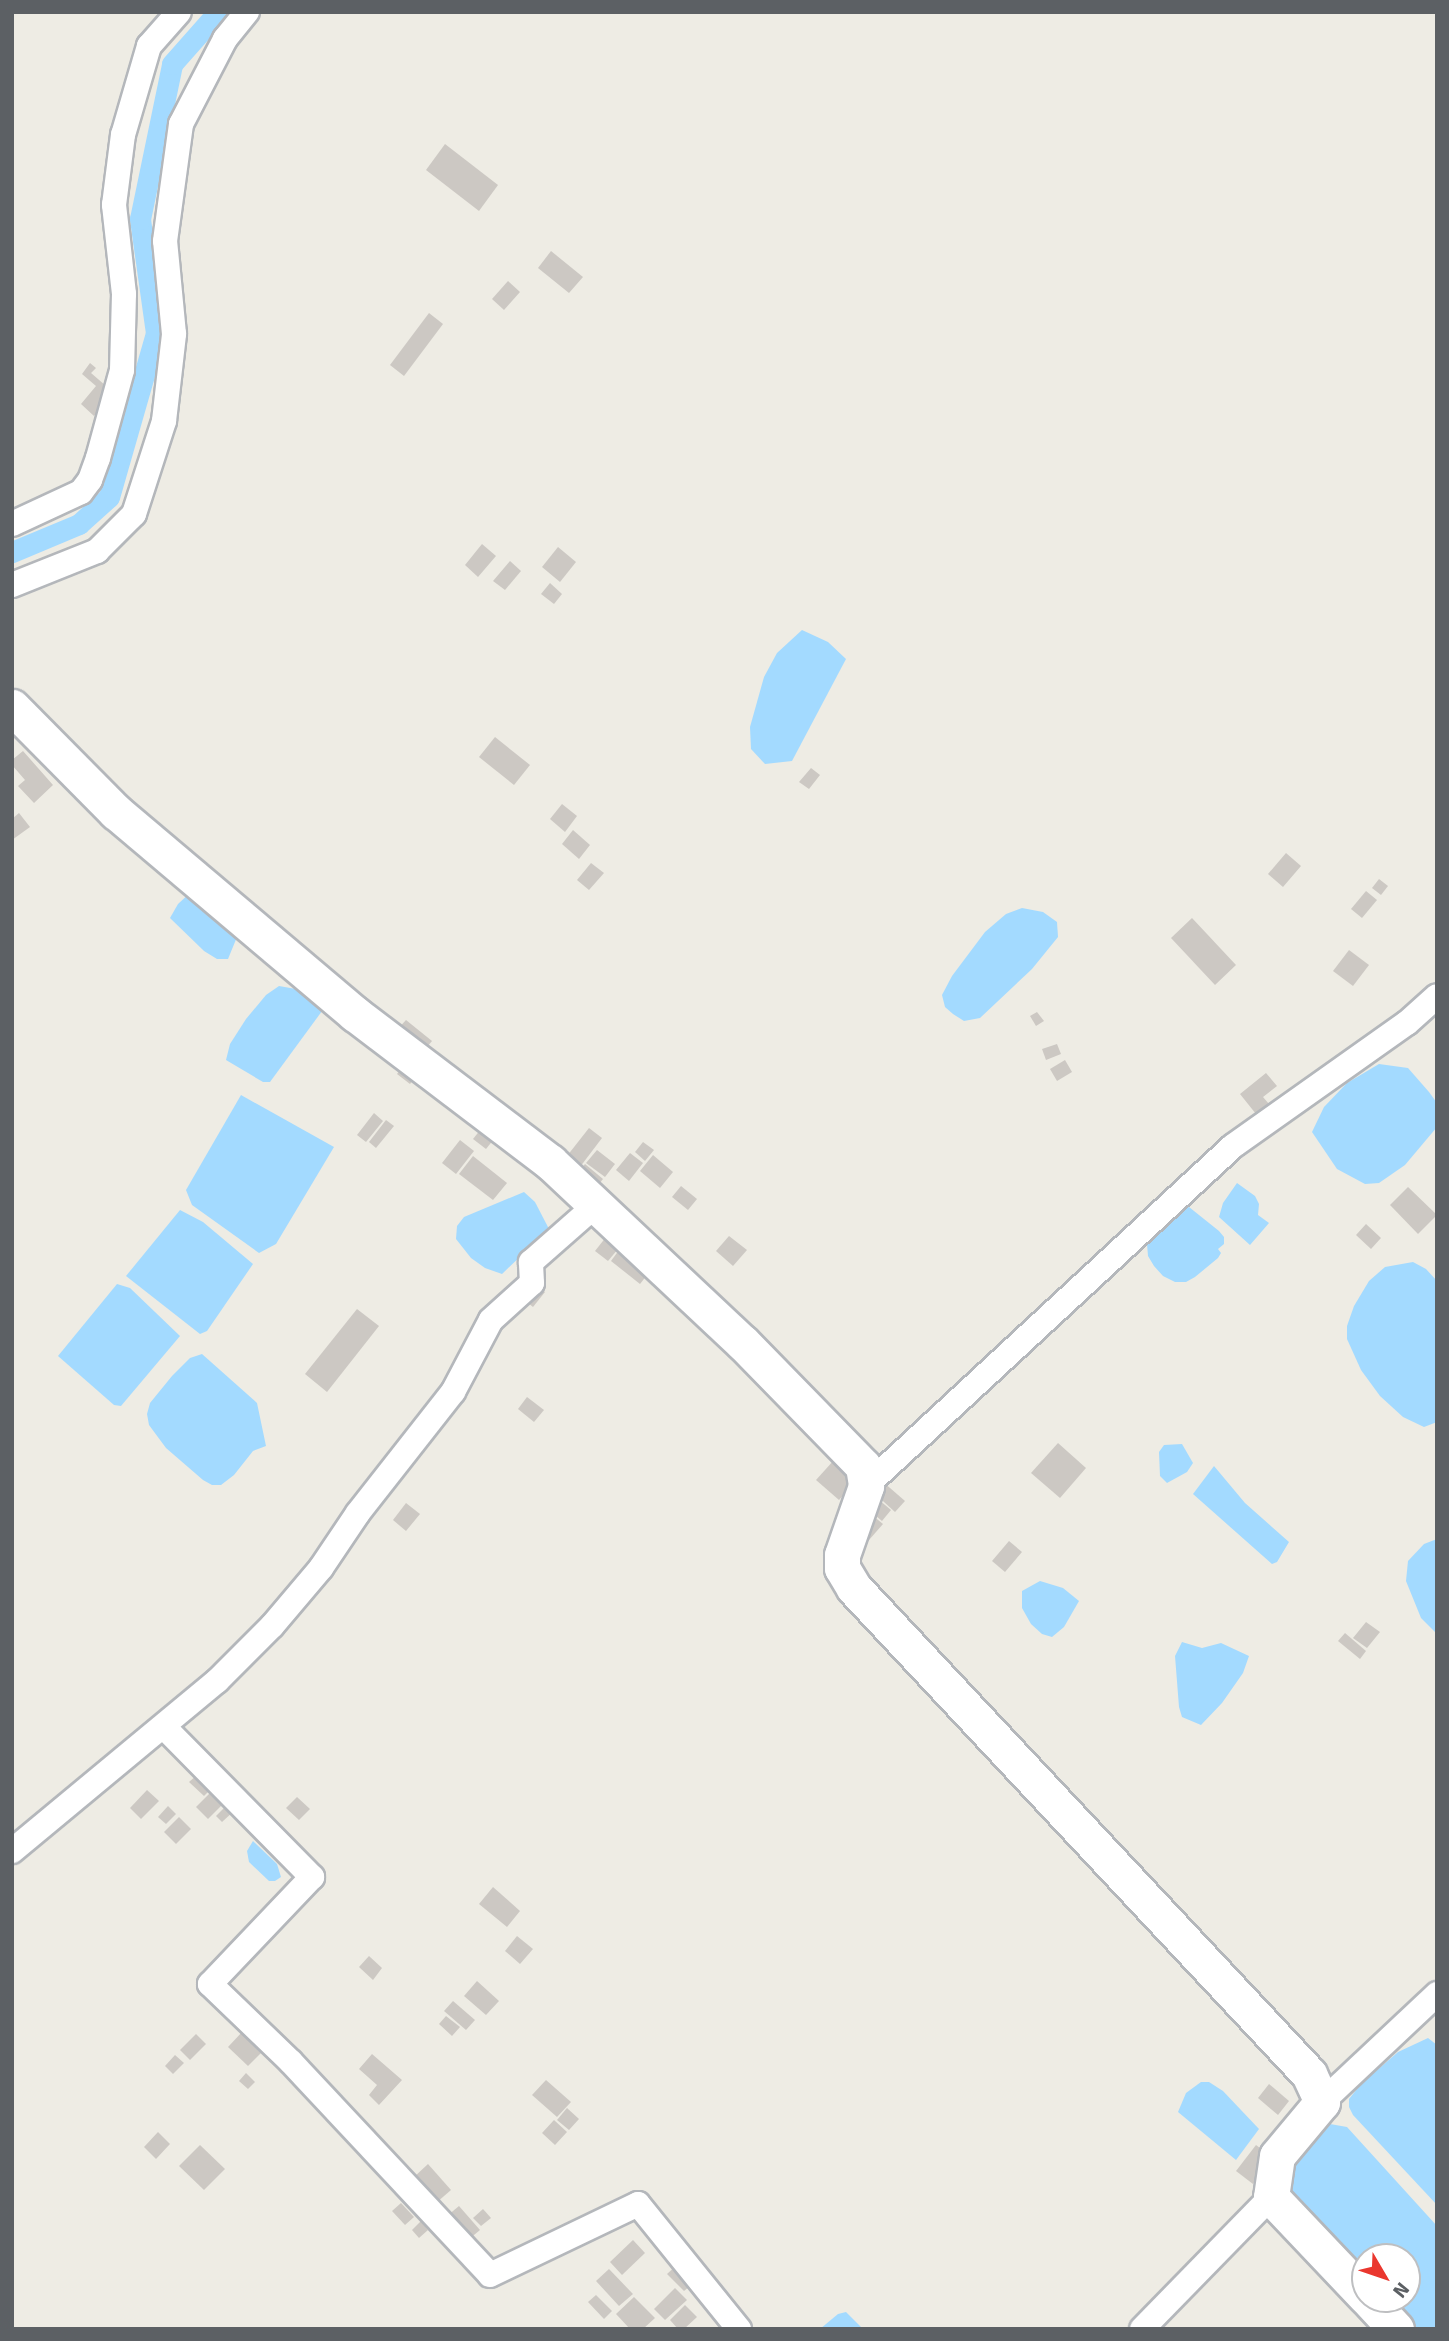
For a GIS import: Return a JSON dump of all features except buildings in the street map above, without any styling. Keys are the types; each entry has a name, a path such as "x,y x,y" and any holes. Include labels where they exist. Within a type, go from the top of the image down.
{"main road":[{"path":"12,707 137,830 355,1014 498,1120 597,1204 812,1411 863,1466 866,1486 842,1555 842,1568 854,1588 1309,2074 1322,2102 1277,2156 1271,2197 1351,2281"},
{"path":"1381,2313 1396,2329"}],"street":[{"path":"12,524 81,492 90,480 122,370 124,294 114,205 123,135 149,46 179,12"},
{"path":"12,585 97,551 134,514 164,421 174,334 165,241 181,124 225,39 247,12"},
{"path":"866,1486 1233,1146 1407,1023 1437,996"},
{"path":"12,1851 164,1727 217,1681 272,1626 321,1568 358,1513 453,1392 491,1320 532,1283 531,1262 597,1204"},
{"path":"164,1727 312,1877 210,1984 358,2131 490,2275 638,2204 739,2329"},
{"path":"1322,2102 1437,1994"},
{"path":"1142,2329 1271,2197"}],"water":[{"path":"802,630 828,642 846,659 792,761 765,764 751,749 750,727 764,677 777,653"},
{"path":"191,892 237,937 228,959 217,959 204,951 170,918 178,904"},
{"path":"1022,908 1043,912 1057,922 1058,937 1032,969 980,1018 964,1021 945,1007 942,995 952,976 985,932 1006,914"},
{"path":"279,986 307,991 325,1007 270,1082 263,1082 226,1060 230,1044 246,1019 266,995"},
{"path":"1379,1064 1408,1068 1437,1103 1437,1127 1405,1165 1379,1183 1365,1184 1337,1169 1312,1132 1324,1107 1347,1083"},
{"path":"241,1095 334,1147 276,1244 259,1253 192,1205 186,1190"},
{"path":"1237,1183 1255,1196 1259,1204 1258,1215 1269,1223 1250,1245 1219,1217 1223,1203"},
{"path":"524,1192 535,1202 549,1229 502,1274 485,1268 471,1258 456,1239 457,1226 464,1217"},
{"path":"1189,1207 1219,1231 1224,1237 1224,1244 1218,1249 1221,1253 1218,1258 1195,1277 1186,1282 1175,1282 1163,1276 1154,1266 1148,1256 1147,1244 1182,1208"},
{"path":"180,1210 203,1222 253,1264 207,1331 200,1334 126,1276"},
{"path":"1413,1262 1426,1269 1437,1281 1437,1422 1424,1427 1403,1417 1380,1396 1361,1370 1347,1339 1347,1326 1354,1306 1369,1281 1385,1267"},
{"path":"117,1284 130,1288 180,1336 121,1406 114,1405 58,1356"},
{"path":"202,1354 257,1403 266,1446 253,1451 234,1475 221,1485 212,1485 203,1480 166,1448 149,1425 147,1414 150,1403 172,1376 190,1358"},
{"path":"1182,1444 1193,1463 1187,1472 1167,1483 1160,1476 1159,1452 1164,1445"},
{"path":"1214,1466 1245,1503 1289,1542 1277,1562 1272,1564 1193,1494"},
{"path":"1437,1539 1437,1634 1421,1618 1406,1581 1408,1561 1424,1544"},
{"path":"1040,1581 1063,1588 1079,1601 1064,1627 1052,1637 1042,1634 1031,1624 1022,1608 1022,1591"},
{"path":"1182,1642 1202,1648 1221,1643 1249,1656 1243,1673 1222,1703 1201,1725 1182,1717 1179,1707 1175,1656"},
{"path":"253,1841 277,1864 281,1877 275,1881 269,1881 249,1862 247,1851"},
{"path":"1428,2038 1437,2045 1437,2205 1353,2115 1349,2107 1349,2099 1361,2084 1398,2052"},
{"path":"1201,2082 1209,2082 1223,2091 1259,2129 1236,2160 1178,2112 1186,2093"},
{"path":"1330,2124 1347,2127 1437,2226 1437,2329 1412,2329 1397,2313 1421,2313 1421,2243 1351,2243 1351,2266 1294,2207 1290,2165 1319,2130"},
{"path":"846,2312 863,2329 820,2329 838,2314"}],"waterway":[{"path":"12,552 79,524 109,497 156,333 140,219 172,64 218,12"}]}
